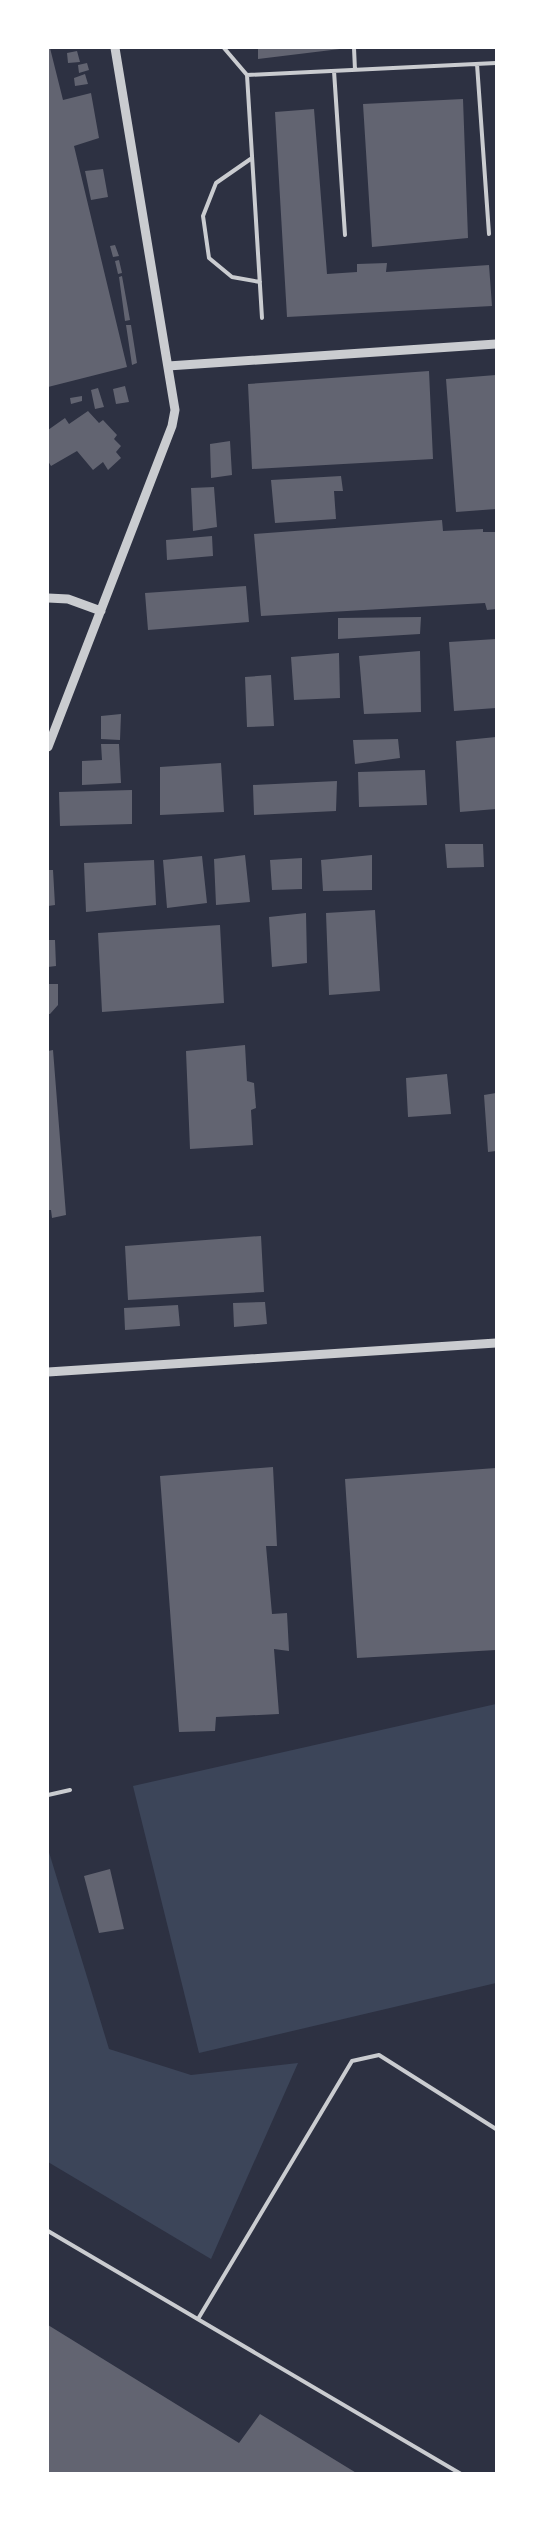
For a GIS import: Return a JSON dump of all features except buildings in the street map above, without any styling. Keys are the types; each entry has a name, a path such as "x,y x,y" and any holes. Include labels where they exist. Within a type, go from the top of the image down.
{"street":[{"path":"48,748 172,426 176,410 115,48"},
{"path":"168,366 496,344"},
{"path":"48,598 68,599 101,610"},
{"path":"48,1372 496,1343"}],"lane":[{"path":"224,48 247,75 262,318"},
{"path":"354,48 355,70"},
{"path":"247,75 496,63"},
{"path":"477,64 490,234"},
{"path":"334,71 345,235"},
{"path":"252,158 216,183 203,216 209,258 232,277 260,282"},
{"path":"48,1795 70,1790"},
{"path":"198,2319 352,2061 379,2054 496,2129"},
{"path":"48,2231 461,2474"}],"shaded area":[{"path":"496,1704 496,1983 199,2053 133,1786"},
{"path":"48,1849 109,2049 191,2075 298,2063 211,2259 48,2162"}]}
